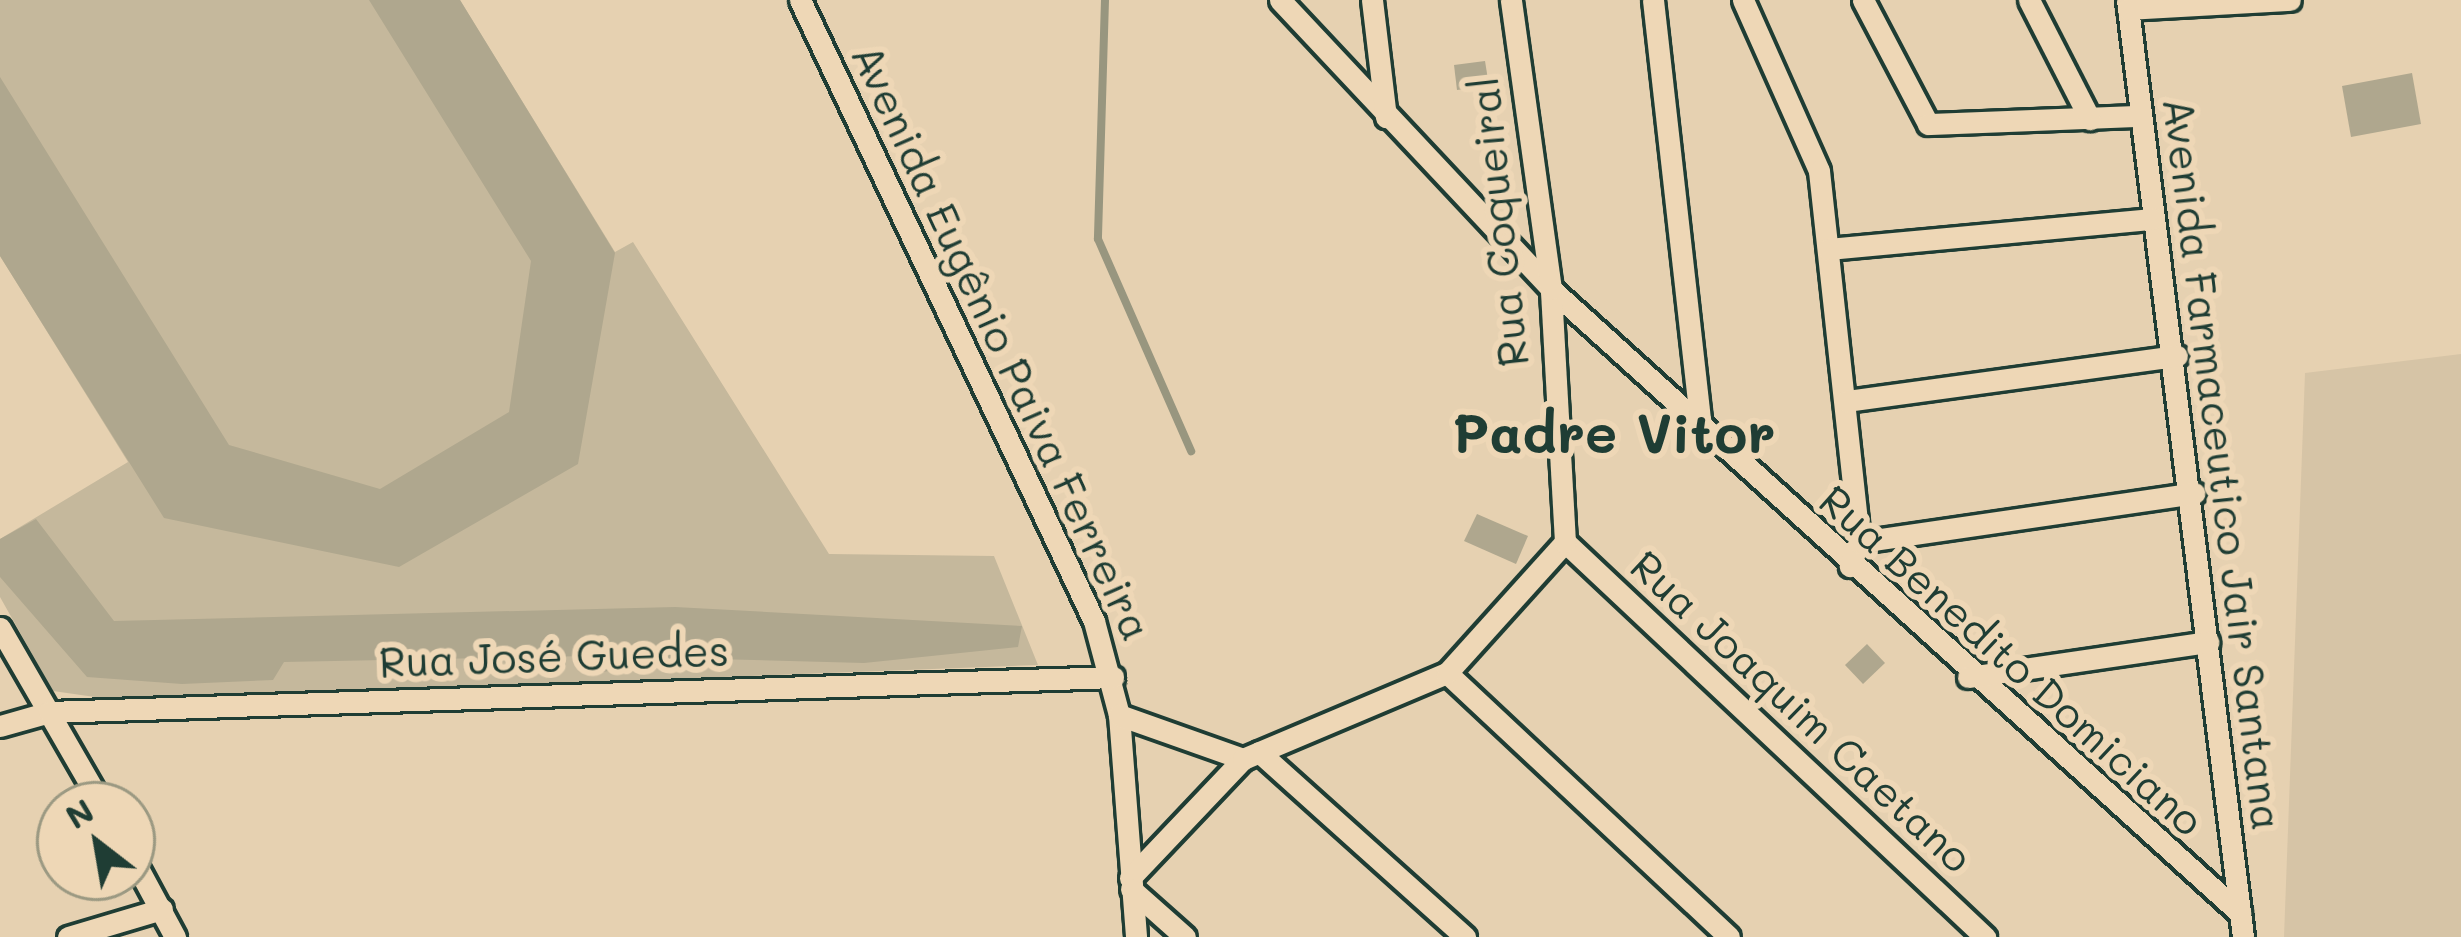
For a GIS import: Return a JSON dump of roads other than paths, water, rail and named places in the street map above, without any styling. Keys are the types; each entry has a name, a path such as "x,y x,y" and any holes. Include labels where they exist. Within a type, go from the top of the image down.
{"street":[{"name":"Avenida Eugênio Paiva Ferreira","path":"800,0 1113,676 1136,937"},
{"name":"Rua Benedito Domiciano","path":"1280,0 1551,289 1968,677 2240,913"},
{"path":"1372,0 1386,117"},
{"name":"Rua Coqueiral","path":"1511,0 1551,289 1565,542"},
{"path":"1653,0 1702,428"},
{"path":"1744,0 1812,142 1846,400 1858,542 1850,566"},
{"path":"1863,0 1928,124 2138,116"},
{"path":"2030,0 2090,119"},
{"path":"2127,4 2290,0"},
{"name":"Avenida Farmaceutico Jair Santana","path":"2127,4 2138,116 2194,493 2242,937"},
{"path":"1828,249 2153,219"},
{"path":"1846,400 2176,356"},
{"path":"1858,542 2194,493"},
{"path":"1186,937 1131,884 1251,755 1447,673 1565,542"},
{"name":"Rua Joaquim Caetano","path":"1565,542 1985,937"},
{"path":"0,628 88,781"},
{"path":"1968,677 2208,642"},
{"path":"1447,673 1730,937"},
{"name":"Rua José Guedes","path":"0,726 49,712 1113,676"},
{"path":"1119,716 1251,755 1465,937"},
{"path":"156,899 176,937"},
{"path":"68,937 162,909"}],"waterway":[{"path":"1105,0 1098,239 1191,451"}],"district":[{"name":"Padre Vitor","path":"1614,432"}]}
